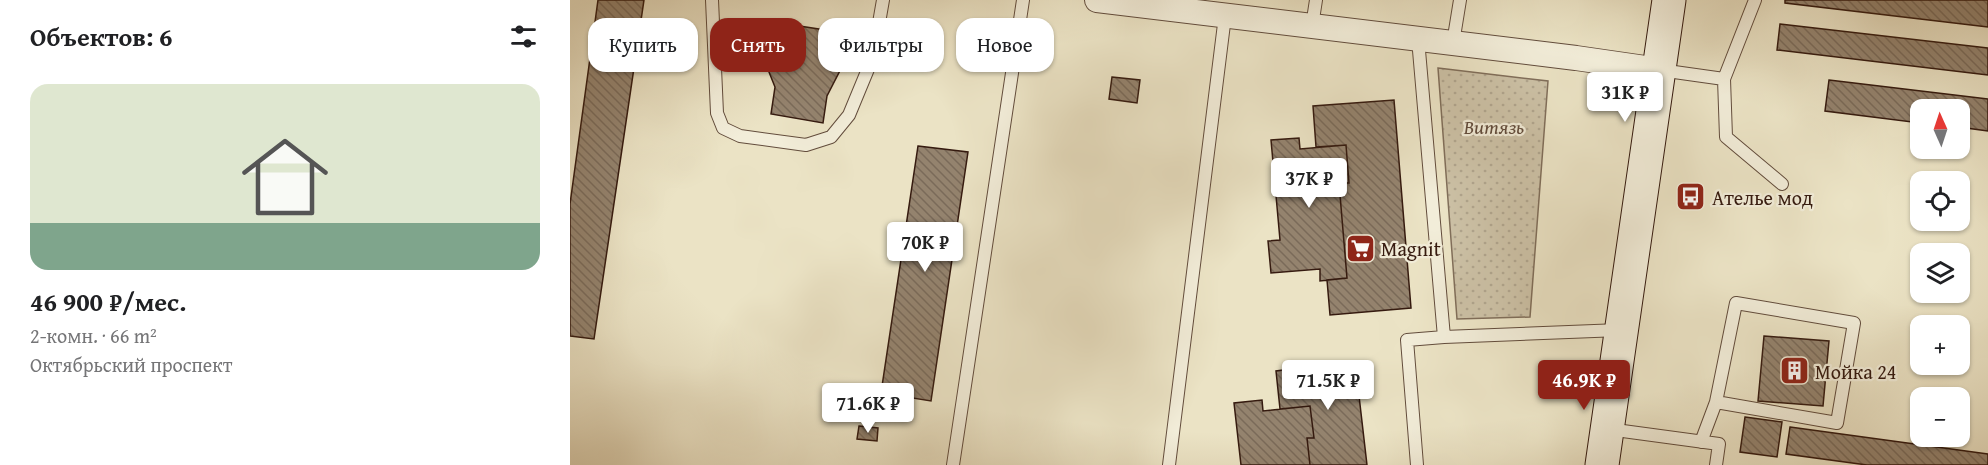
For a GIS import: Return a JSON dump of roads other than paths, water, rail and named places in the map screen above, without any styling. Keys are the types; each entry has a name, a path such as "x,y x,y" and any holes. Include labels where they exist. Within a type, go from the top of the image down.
{"main road":[{"path":"1602,465 1669,0"}],"street":[{"path":"1097,0 1659,70"}],"lane":[{"path":"712,0 717,113 723,128 740,136 806,145 831,137 849,115 873,57 883,0"},
{"path":"953,465 1023,0"},
{"path":"1312,26 1316,0"},
{"path":"1453,44 1460,0"},
{"path":"1755,0 1724,79 1726,137 1782,184"},
{"path":"1169,465 1225,16"},
{"path":"1418,39 1444,338"},
{"path":"1659,70 1724,79"},
{"path":"1701,442 1716,402 1736,303 1854,323 1837,423 1716,402"},
{"path":"1417,465 1407,340 1621,330"},
{"path":"1607,429 1719,444 1716,465"}],"place":[{"name":"Ателье мод","path":"1691,197"},
{"name":"Magnit","path":"1360,248"},
{"name":"Мойка 24","path":"1794,371"}],"park label":[{"name":"Витязь","path":"1494,126"}]}
